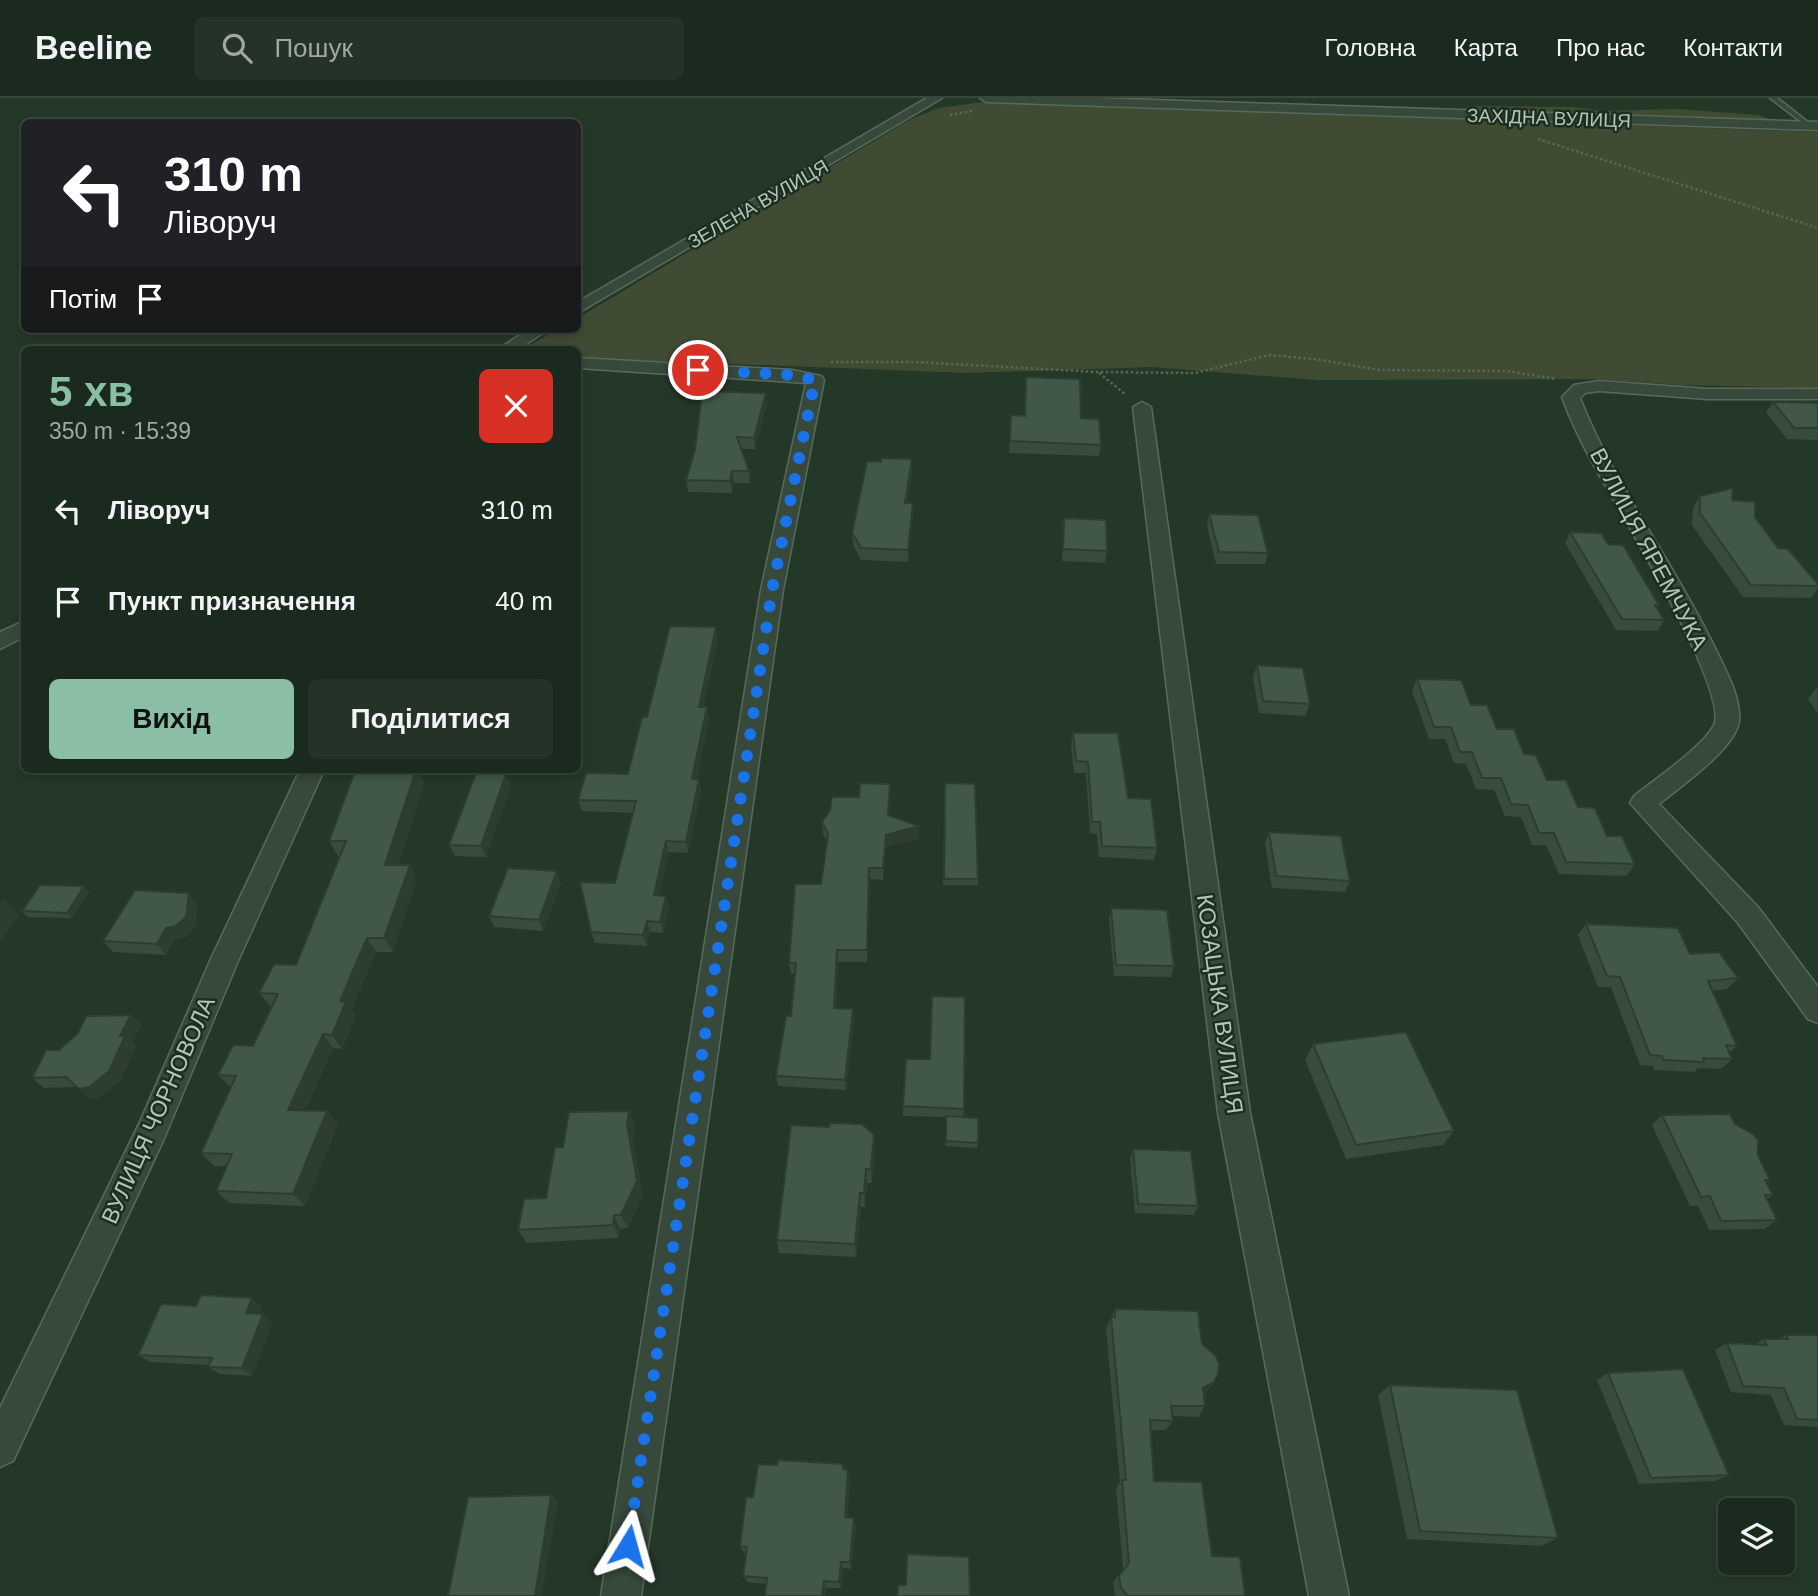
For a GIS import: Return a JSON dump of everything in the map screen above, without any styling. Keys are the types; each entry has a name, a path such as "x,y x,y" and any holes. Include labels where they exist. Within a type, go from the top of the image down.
{"street":[{"name":"ЗЕЛЕНА ВУЛИЦЯ","path":"581,306 936,98"},
{"name":"ЗАХІДНА ВУЛИЦЯ","path":"986,98 1814,126"},
{"path":"1450,98 1460,115"},
{"path":"512,346 534,333"},
{"path":"581,363 804,377 621,1596"},
{"path":"1599,386 1708,394 1818,394"},
{"name":"ВУЛИЦЯ ЯРЕМЧУКА","path":"1599,386 1580,390 1571,397 1580,421 1692,619 1727,703 1727,723 1709,746 1643,803 1748,915 1818,1010"},
{"name":"КОЗАЦЬКА ВУЛИЦЯ","path":"1142,407 1234,1113 1329,1596"},
{"path":"0,642 21,630"},
{"name":"ВУЛИЦЯ ЧОРНОВОЛА","path":"0,1448 152,1131 223,961 311,773"}],"lane":[{"path":"1773,98 1814,126"}],"path":[{"path":"951,115 976,110"},
{"path":"1537,139 1818,228"},
{"path":"804,377 809,362 915,362 1097,372 1195,373 1269,355 1315,359 1379,370 1507,372 1599,386"},
{"path":"1097,372 1142,407"}],"green space":[{"path":"983,102 1818,132 1818,388 1683,385 1593,379 1318,380 1151,367 967,373 581,358 581,346 529,346 551,333 581,333 581,316 911,119 939,108"},
{"path":"1469,107 1573,107 1602,111 1678,109 1758,115 1776,121 1486,114 1470,110"}],"building":[{"path":"1026,377 1080,379 1081,418 1099,419 1101,445 1010,441 1011,415 1025,416"},
{"path":"702,391 766,393 754,438 737,437 749,471 732,471 730,481 686,480 695,450"},
{"path":"1773,402 1818,403 1818,428 1794,428"},
{"path":"881,458 912,459 905,503 913,503 908,550 861,548 852,533 867,461 881,462"},
{"path":"1733,488 1732,500 1755,502 1755,517 1778,548 1788,549 1818,586 1751,585 1700,513 1700,496"},
{"path":"1209,514 1258,515 1268,553 1219,552"},
{"path":"1064,518 1106,520 1107,551 1063,549"},
{"path":"1570,532 1601,533 1608,544 1623,545 1659,605 1655,605 1664,620 1622,619"},
{"path":"670,626 716,627 699,707 707,707 692,779 699,780 686,842 666,841 654,895 666,896 660,922 647,921 643,935 591,932 580,882 615,883 636,801 578,800 586,773 628,774 642,717 647,717"},
{"path":"1257,665 1303,668 1310,704 1263,701"},
{"path":"1417,679 1461,680 1471,705 1487,705 1497,729 1514,729 1524,754 1536,755 1547,780 1566,780 1578,807 1595,808 1607,836 1622,836 1635,864 1566,862 1554,833 1539,833 1528,805 1511,804 1501,778 1482,778 1472,752 1460,752 1451,727 1434,727"},
{"path":"1073,733 1118,733 1128,798 1151,799 1157,848 1102,846 1100,822 1092,822 1088,762 1076,761"},
{"path":"354,773 415,773 385,865 410,865 384,938 367,938 340,1001 346,1002 332,1035 323,1034 288,1110 327,1111 293,1194 216,1191 232,1154 201,1153 236,1076 218,1075 233,1045 253,1046 278,994 259,993 274,964 296,965 346,841 329,841"},
{"path":"476,773 506,774 481,846 449,845"},
{"path":"860,783 890,784 888,815 919,826 886,835 883,868 869,868 867,950 837,950 834,1008 853,1009 845,1080 776,1076 786,1016 791,1016 796,963 789,963 795,884 821,884 828,834 822,822 830,810 832,797 859,797"},
{"path":"945,783 975,784 978,879 944,879"},
{"path":"1269,832 1341,836 1350,881 1276,876"},
{"path":"508,868 557,871 539,920 489,916"},
{"path":"40,885 84,886 67,913 22,911"},
{"path":"135,890 189,893 186,917 176,926 166,928 157,944 103,941"},
{"path":"1111,908 1167,910 1174,966 1116,965"},
{"path":"1586,924 1678,928 1690,954 1719,952 1738,978 1708,981 1737,1046 1726,1045 1732,1059 1703,1058 1704,1062 1664,1060 1662,1056 1650,1055 1620,977 1607,976"},
{"path":"932,996 965,997 964,1109 903,1106 906,1059 930,1059"},
{"path":"131,1015 120,1036 125,1036 109,1071 89,1087 79,1089 66,1077 32,1078 46,1050 59,1050 78,1033 86,1016"},
{"path":"1406,1032 1454,1131 1356,1145 1313,1044"},
{"path":"629,1111 627,1124 637,1181 621,1215 614,1215 613,1225 518,1230 524,1199 546,1198 555,1147 563,1147 569,1112"},
{"path":"1730,1114 1735,1124 1758,1140 1758,1155 1770,1180 1765,1180 1773,1195 1765,1195 1777,1220 1721,1221 1710,1196 1701,1197 1662,1115"},
{"path":"946,1116 978,1118 978,1143 946,1141"},
{"path":"830,1123 862,1124 874,1135 871,1169 866,1169 864,1193 860,1193 855,1244 777,1240 791,1125 829,1127"},
{"path":"1133,1149 1191,1151 1198,1206 1138,1204"},
{"path":"201,1295 252,1298 246,1313 263,1314 242,1368 208,1367 212,1358 138,1355 161,1304 196,1306"},
{"path":"1115,1309 1198,1311 1202,1344 1216,1356 1218,1374 1214,1382 1203,1388 1205,1406 1171,1406 1173,1421 1150,1420 1154,1481 1202,1482 1212,1556 1240,1557 1245,1596 1128,1596 1121,1588 1119,1576 1129,1563 1122,1480 1126,1480 1111,1317 1115,1317"},
{"path":"1786,1335 1818,1335 1818,1420 1797,1419 1784,1388 1743,1386 1727,1343 1767,1345 1764,1339 1788,1339"},
{"path":"1683,1369 1729,1475 1651,1478 1608,1373"},
{"path":"1390,1385 1517,1390 1558,1538 1420,1531"},
{"path":"778,1460 843,1464 843,1469 848,1470 845,1517 854,1518 850,1562 841,1562 839,1582 824,1581 822,1596 765,1596 767,1578 743,1576 747,1547 740,1546 746,1497 753,1497 758,1464 777,1465"},
{"path":"551,1495 535,1596 448,1596 468,1497"},
{"path":"907,1554 969,1557 970,1596 897,1596 898,1585 906,1585"}],"route":[{"path":"628,1546 772,590 815,380 792,375 698,370"}]}
